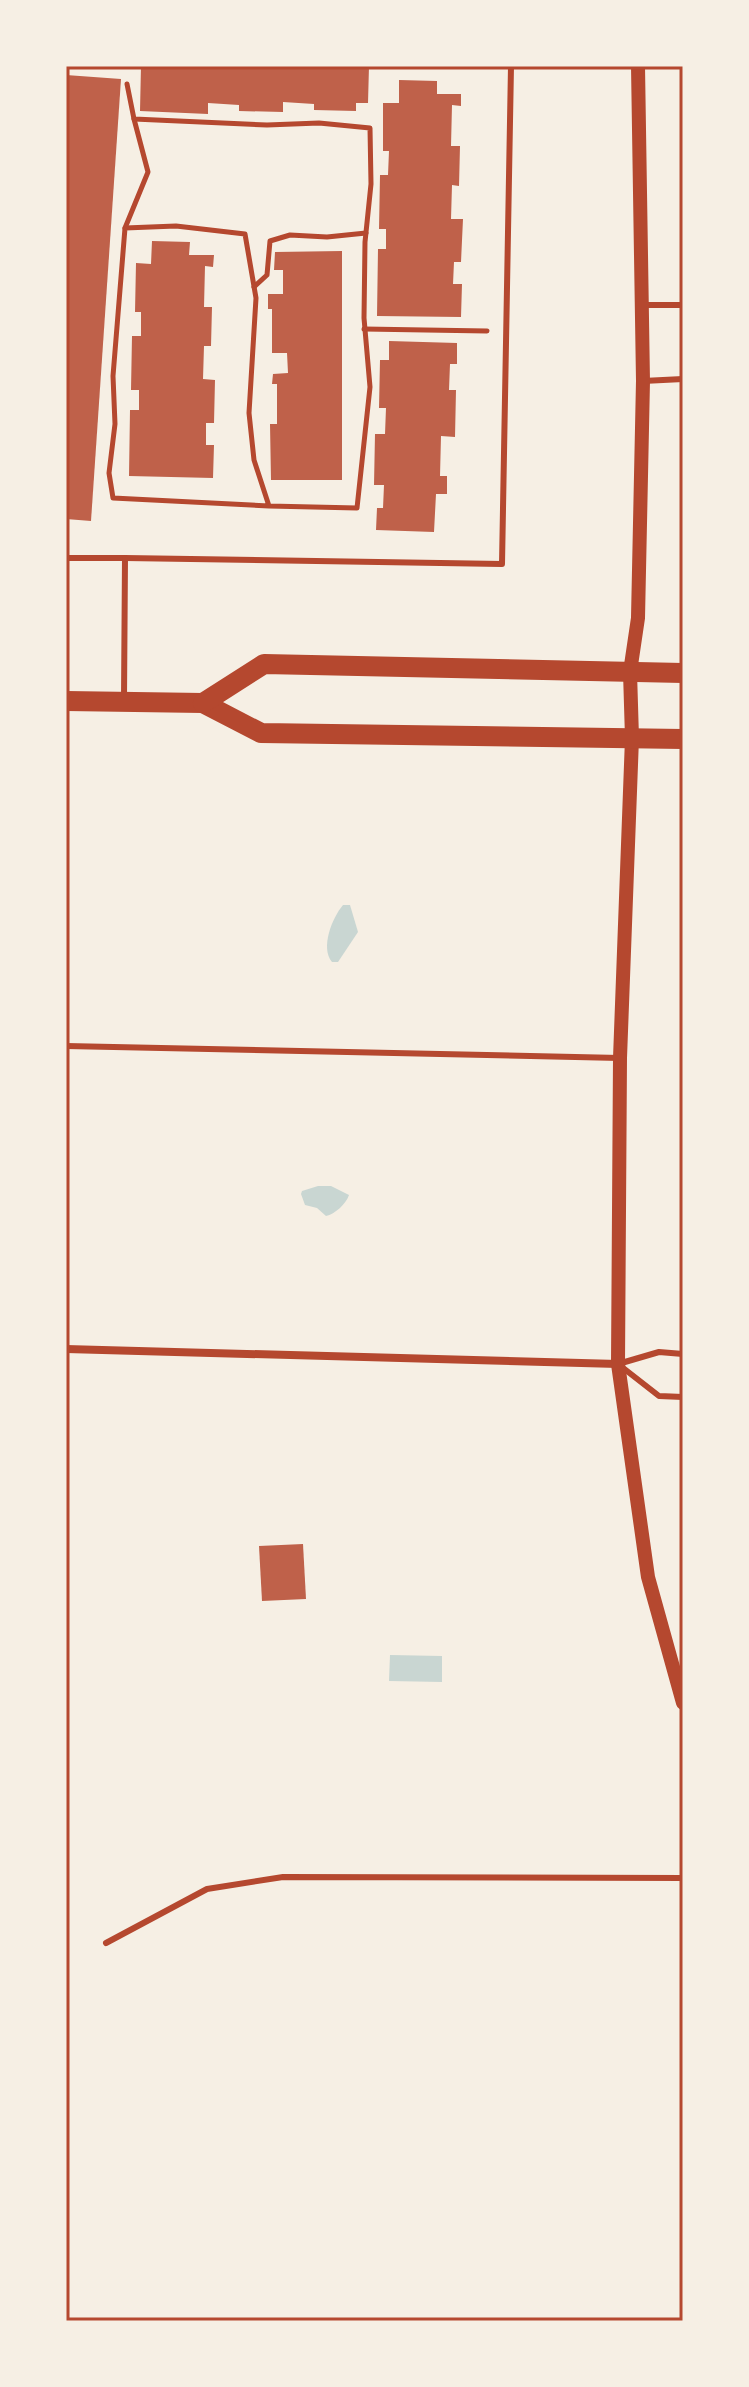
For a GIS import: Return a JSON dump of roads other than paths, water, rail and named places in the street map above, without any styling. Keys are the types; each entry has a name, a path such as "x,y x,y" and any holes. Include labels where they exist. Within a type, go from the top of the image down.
{"main road":[{"path":"203,703 264,664 683,673"},
{"path":"66,701 203,703 261,733 683,739"}],"street":[{"path":"638,66 643,381 638,618 630,672 632,738 620,1058 618,1364 648,1577 683,1703"},
{"path":"66,1349 618,1364"}],"lane":[{"path":"66,558 502,564 511,66"},
{"path":"641,305 683,305"},
{"path":"643,381 683,379"},
{"path":"124,702 125,558"},
{"path":"66,1046 620,1058"},
{"path":"618,1364 659,1352 683,1354"},
{"path":"618,1364 659,1396 683,1397"},
{"path":"106,1943 207,1889 283,1877 683,1878"}]}
